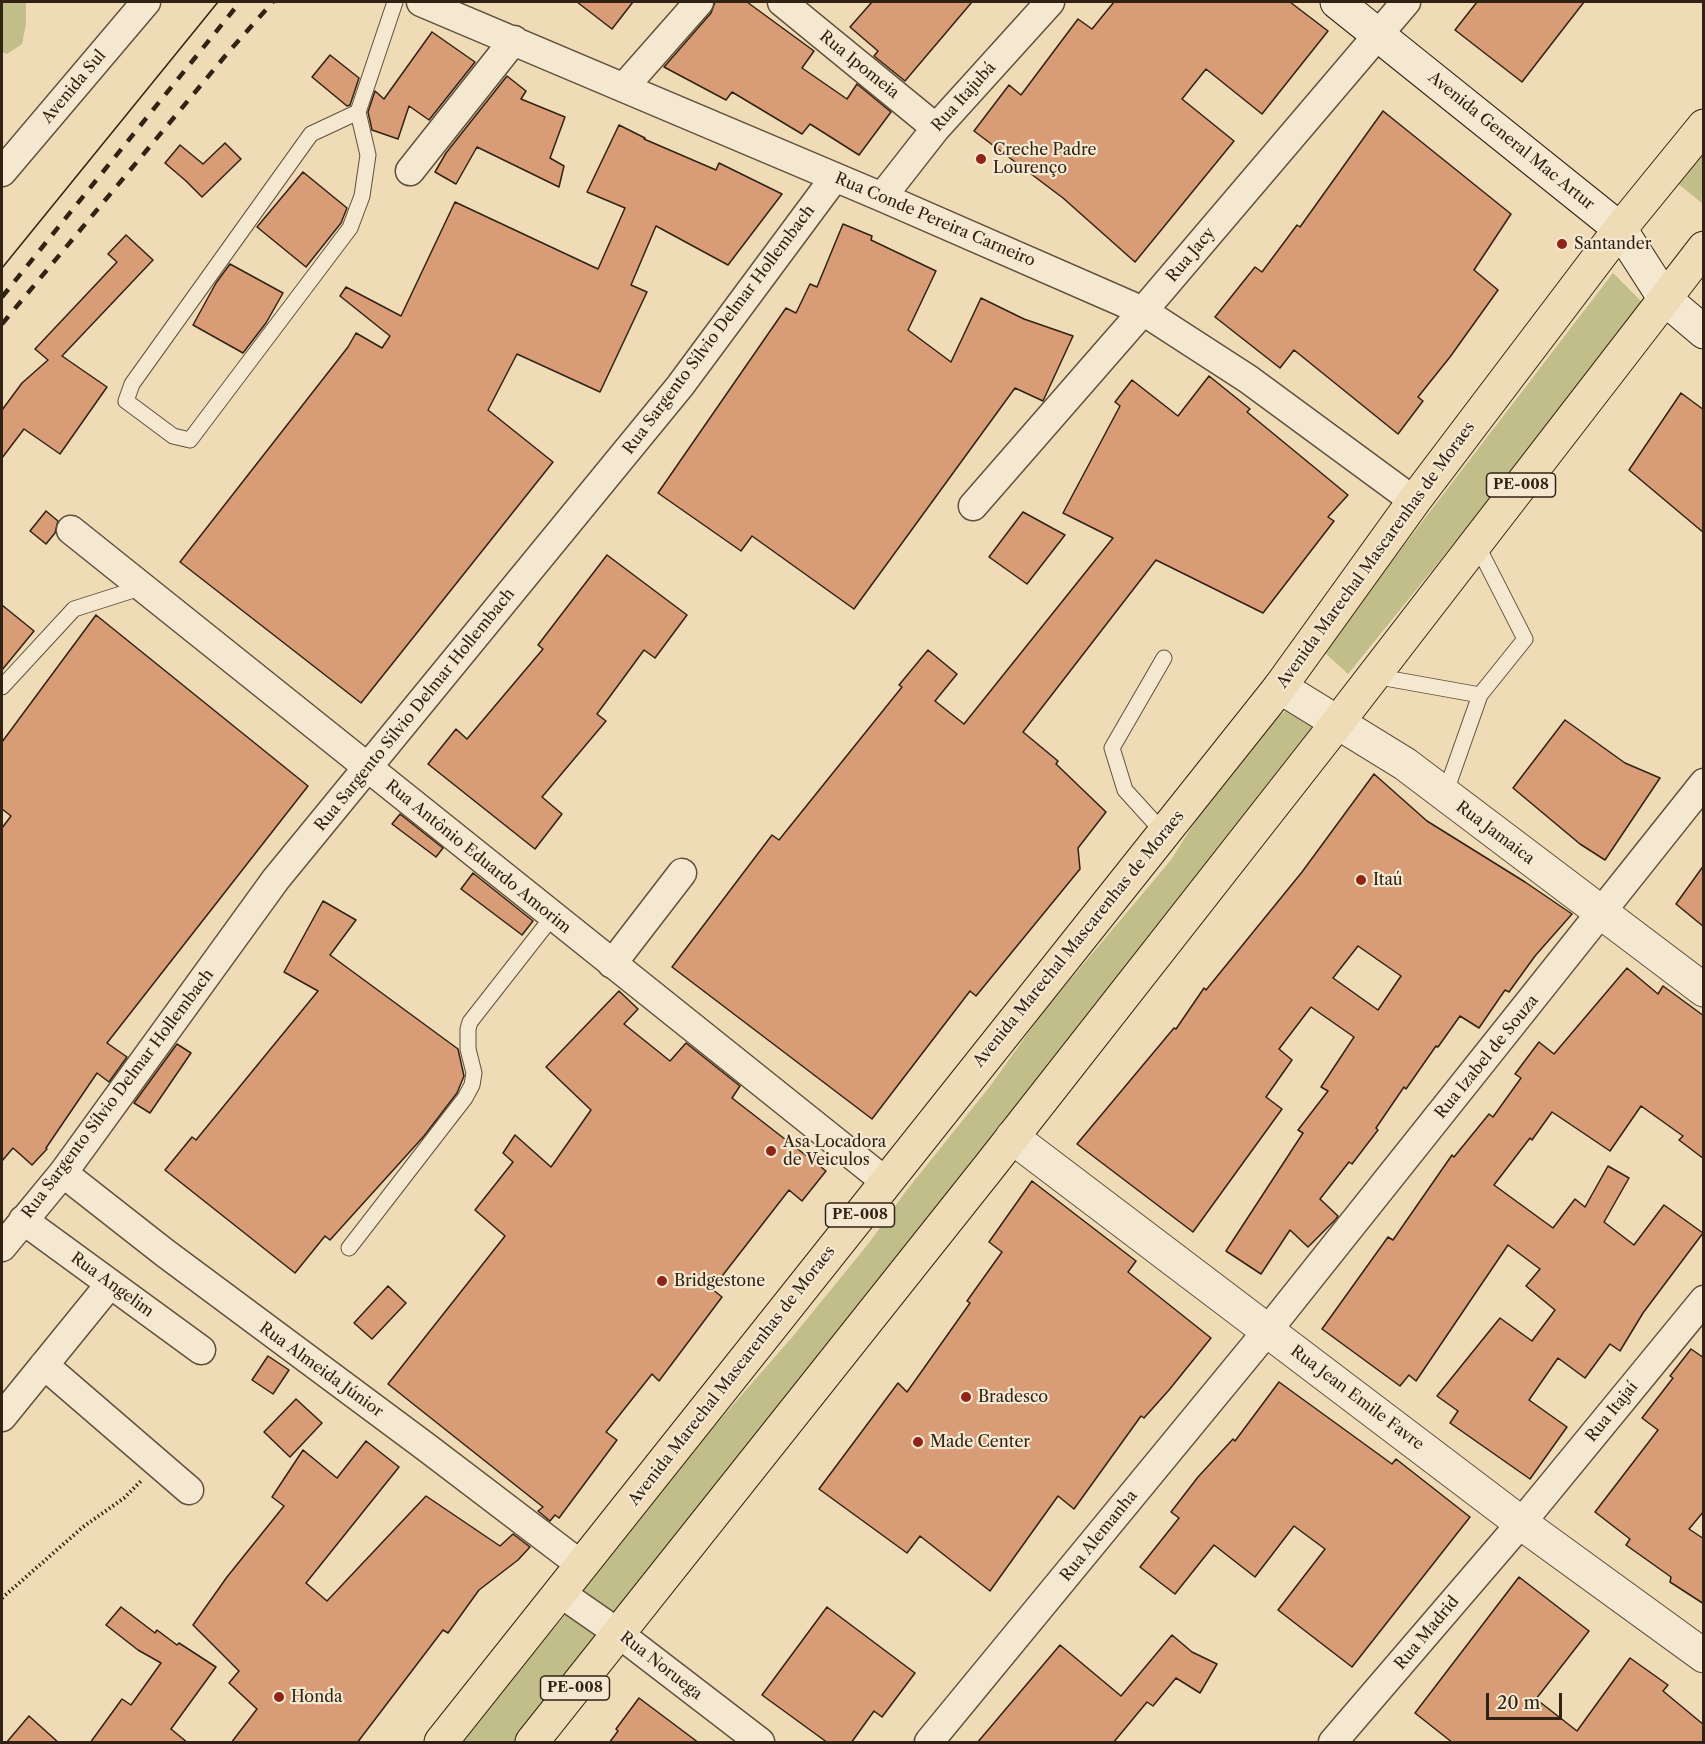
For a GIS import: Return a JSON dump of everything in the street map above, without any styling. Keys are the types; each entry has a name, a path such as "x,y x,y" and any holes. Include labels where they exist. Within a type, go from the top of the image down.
{"highway":[{"name":"Avenida Marechal Mascarenhas de Moraes","path":"441,1743 1280,687 1414,501 1620,230 1704,126"},
{"name":"PE-008","path":"532,1743 1338,722 1704,248"}],"street":[{"name":"Avenida Sul","path":"2,172 146,2"},
{"name":"Rua Conde Pereira Carneiro","path":"421,2 625,86 1143,311 1248,380 1414,501"},
{"path":"625,86 699,2"},
{"name":"Rua Ipomeia","path":"782,2 936,128"},
{"name":"Rua Itajubá","path":"882,197 936,128 1050,2"},
{"name":"Avenida General Mac Artur","path":"1337,2 1620,230 1665,299 1704,332"},
{"name":"Rua Jacy","path":"973,506 1143,311 1406,2"},
{"path":"410,171 514,40"},
{"name":"Rua Sargento Sílvio Delmar Hollembach","path":"2,1247 63,1173 276,879 680,386 835,177"},
{"name":"Rua Antônio Eduardo Amorim","path":"72,530 367,769 886,1182"},
{"name":"Rua Jamaica","path":"1280,687 1405,764 1704,990"},
{"name":"Rua Izabel de Souza","path":"1268,1330 1704,783"},
{"path":"612,964 682,873"},
{"name":"Rua Jean Emile Favre","path":"1012,1137 1521,1523 1704,1656"},
{"name":"Rua Almeida Júnior","path":"63,1173 165,1253 581,1565"},
{"name":"Rua Angelim","path":"23,1220 201,1350"},
{"path":"2,1417 110,1284"},
{"name":"Rua Itajaí","path":"1521,1523 1704,1300"},
{"name":"Rua Alemanha","path":"929,1743 1268,1330"},
{"path":"44,1365 189,1490"},
{"name":"Rua Madrid","path":"1333,1743 1521,1523"},
{"name":"Rua Noruega","path":"559,1592 618,1633 760,1743"}],"lane":[{"path":"358,112 311,134 132,384 126,401 173,436 190,440 350,228 362,196 368,155 358,112 395,2"},
{"path":"1445,794 1480,695 1525,639 1476,543"},
{"path":"2,687 74,609 143,588"},
{"path":"1164,658 1112,747 1125,790 1164,833"},
{"path":"1374,675 1480,695"},
{"path":"349,1248 465,1098 472,1085 474,1073 468,1049 470,1022 553,916"}],"path":[{"path":"2,1598 83,1527 124,1498 159,1464"}],"shaded area":[{"path":"2,2 26,2 26,24 22,44 7,54 2,52"},
{"path":"1703,150 1703,204 1676,182"},
{"path":"1613,273 1646,306 1348,674 1323,651"},
{"path":"1293,704 1321,724 617,1619 579,1587 649,1501 794,1335 869,1243 906,1191 991,1085 1043,1012 1171,860 1238,753"},
{"path":"566,1614 602,1641 519,1742 458,1742"}],"building":[{"path":"577,2 633,2 612,29"},
{"path":"715,2 747,2 814,51 802,68 847,99 857,84 891,112 859,155 810,124 802,134 732,92 726,100 664,67 711,13"},
{"path":"872,2 972,2 905,81 874,56 878,51 850,27"},
{"path":"1114,2 1290,2 1328,31 1262,114 1206,69 1182,99 1234,141 1135,262 1063,198 974,131 1009,85 1021,95 1078,19 1092,29"},
{"path":"1477,2 1584,2 1522,82 1455,30"},
{"path":"432,32 475,62 429,120 409,106 398,139 372,130 368,112 375,91 384,99"},
{"path":"330,55 359,78 350,105 347,106 312,77"},
{"path":"507,76 526,91 521,99 565,117 550,158 564,166 559,187 477,147 456,184 435,172 446,153"},
{"path":"1383,111 1511,214 1474,270 1498,290 1418,397 1423,401 1398,434 1294,350 1280,368 1215,317 1255,267 1262,272 1297,225 1300,227"},
{"path":"619,125 644,139 716,170 719,163 782,194 728,265 656,226 631,285 647,292 600,392 517,354 488,410 553,462 361,703 180,562 348,347 356,333 382,348 390,336 340,296 346,287 401,316 455,202 598,269 625,208 587,192"},
{"path":"225,143 241,159 202,197 165,163 180,145 203,164"},
{"path":"303,172 347,208 341,223 306,267 257,227"},
{"path":"843,224 872,236 871,240 936,271 908,330 951,362 981,298 1024,319 1073,336 1043,401 1015,388 854,609 752,536 741,551 658,493 786,308 796,313 810,284 817,287"},
{"path":"126,235 153,260 62,356 107,387 60,454 24,429 2,458 2,410 22,383 48,360 35,349 117,262 108,254"},
{"path":"230,264 283,293 266,323 243,353 193,325 216,283"},
{"path":"1209,376 1250,409 1247,412 1348,495 1328,517 1334,521 1263,613 1156,560 1023,732 1058,761 1056,764 1106,812 1078,848 1080,869 976,996 970,991 872,1119 672,967 772,835 779,840 902,687 899,685 928,650 957,674 935,701 964,724 1113,538 1063,513 1120,406 1115,402 1132,380 1178,416"},
{"path":"1681,393 1704,410 1704,533 1629,470"},
{"path":"46,511 58,521 55,533 46,544 30,531"},
{"path":"1023,512 1065,535 1027,584 989,557"},
{"path":"607,555 687,615 655,658 644,650 597,714 606,721 542,797 562,814 535,849 428,764 456,729 467,739 543,649 538,645"},
{"path":"2,605 34,631 2,670"},
{"path":"96,615 308,786 107,1043 127,1057 109,1082 97,1073 47,1149 32,1165 13,1148 2,1161 2,828 11,816 2,809 2,742"},
{"path":"1565,720 1625,763 1660,778 1605,860 1580,844 1513,788"},
{"path":"1374,774 1427,821 1572,914 1535,956 1509,992 1505,990 1479,1028 1460,1016 1406,1089 1404,1087 1376,1128 1378,1130 1352,1164 1349,1162 1320,1199 1338,1216 1336,1219 1308,1247 1290,1230 1261,1274 1226,1251 1303,1133 1298,1130 1328,1091 1321,1087 1354,1037 1311,1007 1279,1049 1292,1060 1266,1097 1282,1109 1193,1232 1077,1144 1174,1028 1176,1029 1204,988 1206,990 1302,872","holes":["1358,946 1401,976 1378,1010 1333,978"]},
{"path":"400,814 443,848 436,857 392,824"},
{"path":"1704,865 1704,927 1676,904"},
{"path":"473,873 533,921 522,935 461,889"},
{"path":"323,901 356,920 330,955 458,1049 464,1076 457,1093 424,1136 330,1240 325,1236 295,1273 165,1170 192,1137 196,1140 318,991 284,972"},
{"path":"1627,968 1658,994 1663,986 1704,1016 1704,1159 1679,1140 1683,1136 1641,1106 1610,1151 1552,1112 1494,1185 1553,1228 1575,1199 1585,1207 1608,1166 1629,1178 1604,1222 1634,1245 1664,1205 1703,1233 1643,1313 1620,1351 1610,1344 1585,1378 1558,1358 1529,1400 1567,1427 1530,1479 1450,1423 1458,1411 1437,1396 1500,1318 1532,1341 1555,1310 1526,1286 1540,1269 1508,1245 1416,1381 1409,1375 1400,1386 1322,1329 1388,1237 1393,1240 1452,1155 1454,1157 1489,1114 1493,1117 1521,1078 1515,1074 1539,1042 1554,1054"},
{"path":"619,991 638,1009 624,1024 670,1061 686,1043 740,1086 732,1098 826,1171 802,1201 789,1190 712,1289 722,1297 659,1381 652,1374 606,1432 617,1440 559,1518 555,1515 550,1521 538,1511 543,1507 388,1384 505,1236 475,1210 513,1162 503,1153 515,1135 551,1167 591,1110 546,1067"},
{"path":"177,1044 191,1053 150,1113 134,1103"},
{"path":"1032,1181 1136,1261 1128,1272 1211,1338 1144,1418 1141,1416 1074,1509 1058,1496 990,1591 920,1536 907,1553 819,1489 898,1383 907,1392 970,1303 967,1301 1002,1252 989,1242"},
{"path":"388,1286 406,1303 372,1339 354,1323"},
{"path":"1691,1349 1704,1358 1704,1511 1689,1529 1704,1539 1704,1604 1670,1582 1671,1577 1626,1545 1630,1539 1595,1512 1658,1430 1642,1418 1673,1378 1670,1376"},
{"path":"268,1356 289,1370 273,1394 252,1380"},
{"path":"1279,1382 1392,1464 1396,1459 1470,1517 1352,1667 1278,1610 1325,1549 1294,1526 1255,1577 1214,1545 1175,1594 1140,1567 1179,1518 1171,1512 1198,1477 1233,1439 1235,1441"},
{"path":"296,1399 322,1423 290,1457 264,1432"},
{"path":"366,1441 399,1467 306,1583 327,1601 426,1496 500,1546 513,1534 530,1547 518,1560 479,1590 448,1633 443,1630 357,1743 231,1743 257,1709 229,1683 239,1671 193,1625 227,1577 284,1506 272,1497 303,1450 337,1478"},
{"path":"1519,1577 1589,1631 1536,1699 1577,1731 1630,1658 1668,1685 1663,1691 1704,1725 1704,1743 1453,1743 1415,1713"},
{"path":"121,1607 155,1633 157,1630 177,1645 179,1643 216,1667 171,1729 188,1743 90,1743 122,1699 131,1705 161,1663 138,1650 106,1625"},
{"path":"827,1607 915,1673 882,1717 874,1711 851,1743 828,1743 762,1695"},
{"path":"1172,1635 1192,1652 1217,1664 1200,1693 1176,1678 1153,1706 1147,1702 1113,1743 977,1743 1060,1645 1121,1696"},
{"path":"639,1698 699,1743 609,1743 618,1731 616,1729"},
{"path":"29,1716 59,1743 6,1743"}],"tram line":[{"path":"2,268 218,2"}],"railway":[{"path":"2,297 240,2"},
{"path":"2,324 231,49 273,2"}],"place":[{"name":"Creche Padre Lourenço","path":"981,159"},
{"name":"Santander","path":"1562,244"},
{"name":"Itaú","path":"1361,880"},
{"name":"Asa Locadora de Veiculos","path":"771,1151"},
{"name":"Bridgestone","path":"662,1281"},
{"name":"Bradesco","path":"966,1397"},
{"name":"Made Center","path":"918,1442"},
{"name":"Honda","path":"279,1697"}]}
